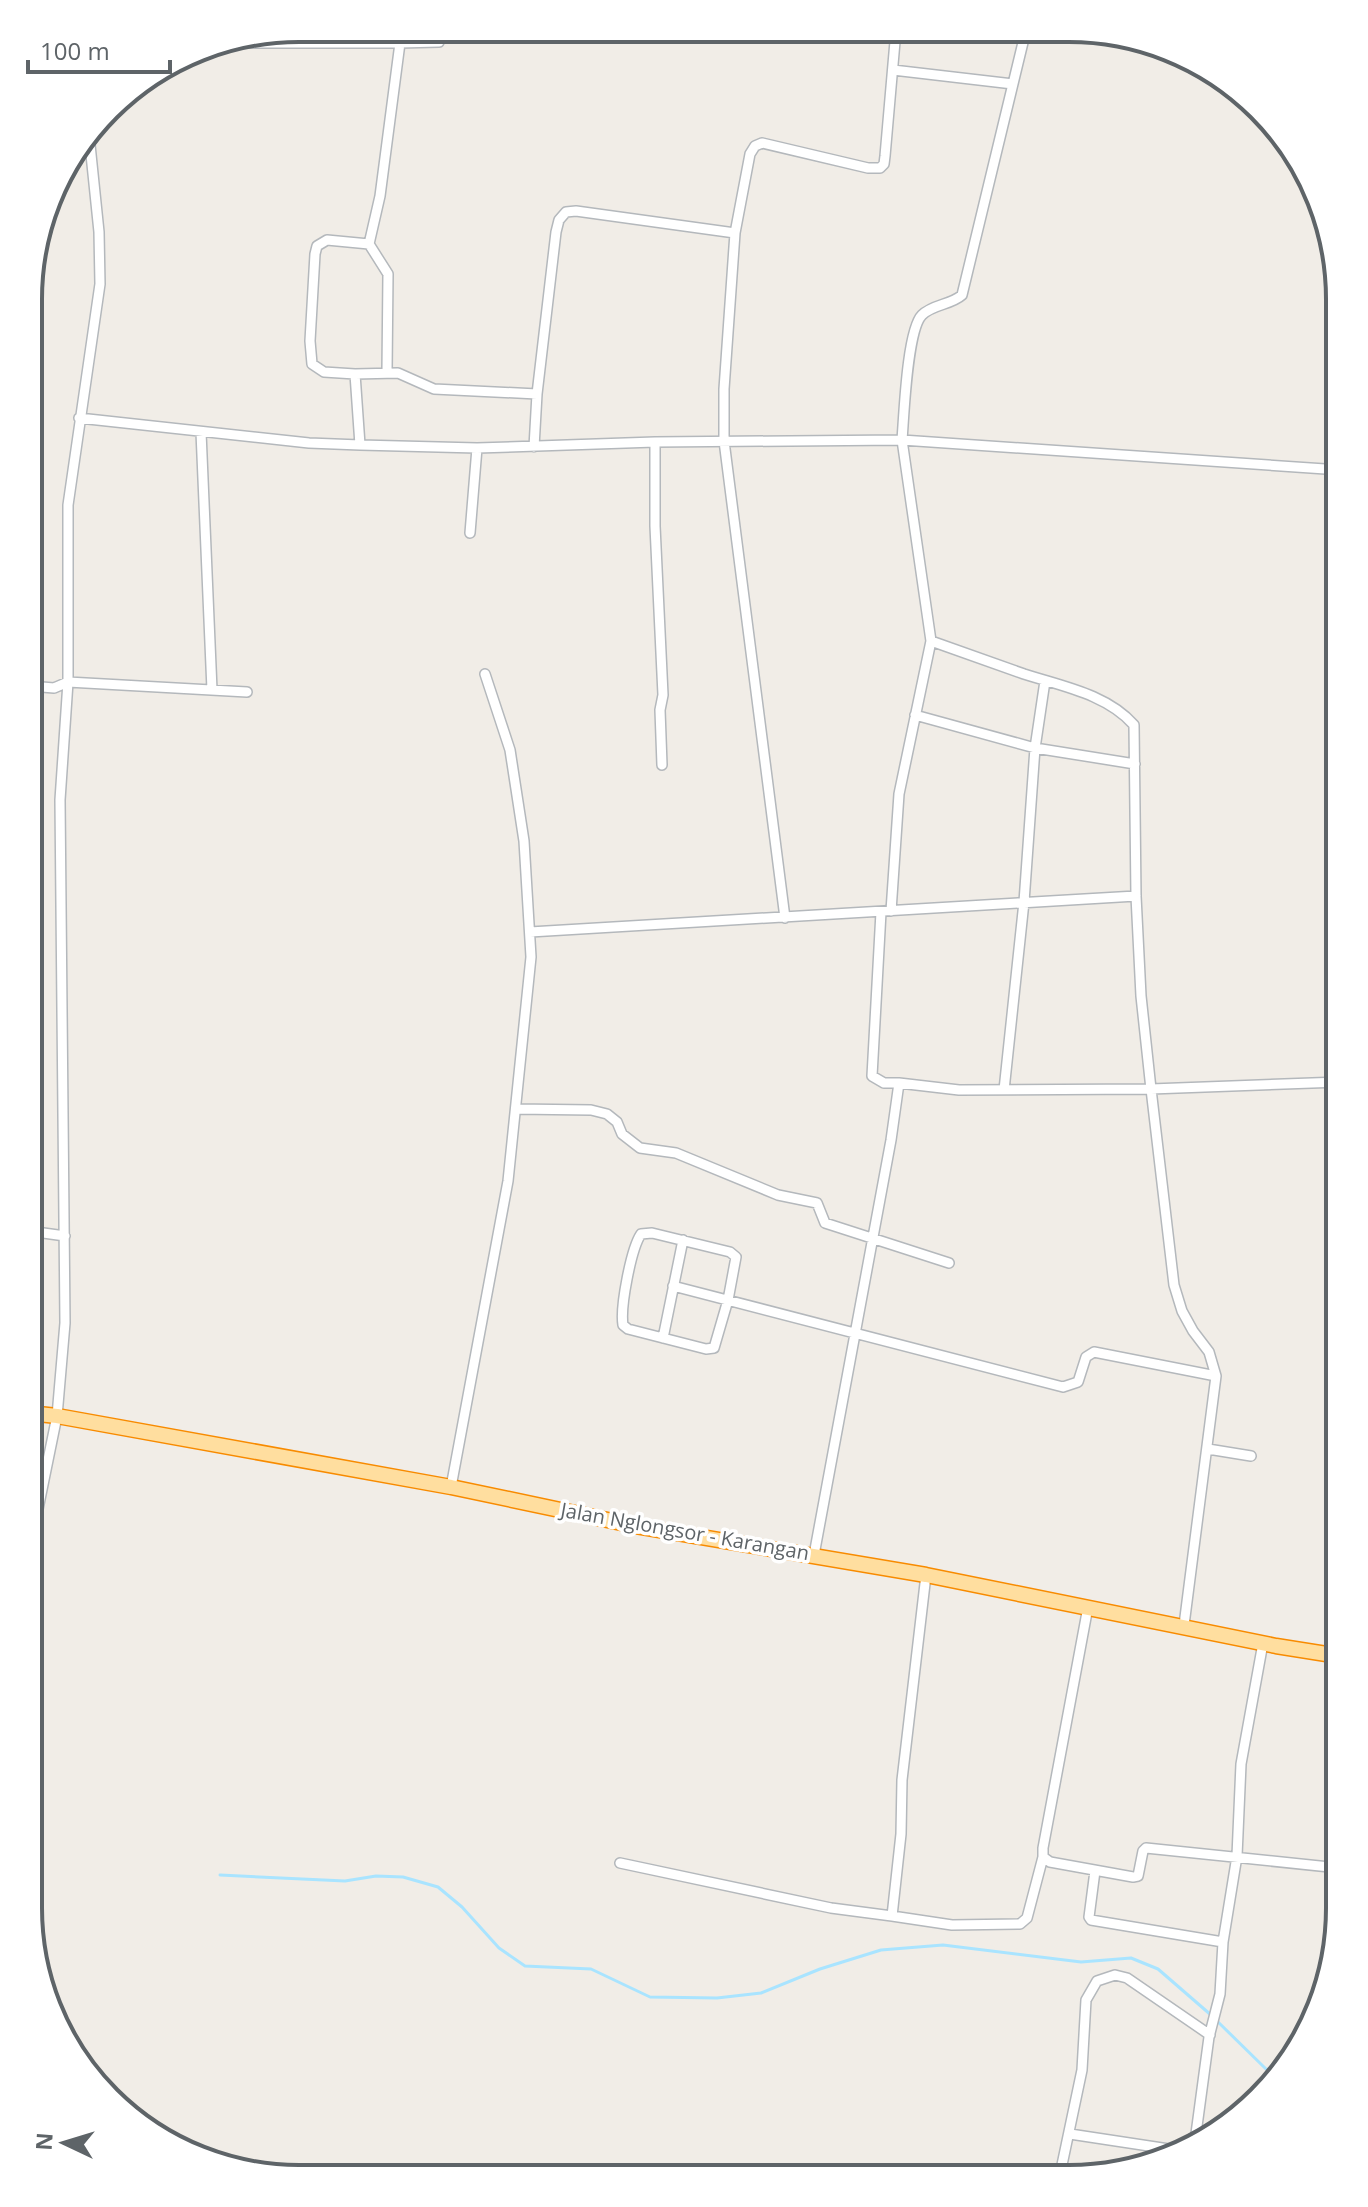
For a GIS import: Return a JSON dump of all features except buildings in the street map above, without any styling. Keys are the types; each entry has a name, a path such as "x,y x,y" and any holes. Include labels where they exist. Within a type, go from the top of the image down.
{"highway":[{"name":"Jalan Nglongsor - Karangan","path":"42,1414 451,1487 636,1526 926,1575 1325,1654"}],"street":[{"path":"282,43 439,42"},
{"path":"785,918 724,441 724,389 735,233 750,154 755,146 762,143 868,168 880,168 885,156 895,42"},
{"path":"1023,42 962,295 957,300 926,311 917,323 908,375 902,440 931,641 899,794 872,1076 884,1083 959,1090 1151,1089 1326,1083"},
{"path":"387,371 388,274 369,244 380,196 400,43"},
{"path":"893,70 1013,84"},
{"path":"42,1489 57,1416 65,1323 60,800 68,682 68,505 100,284 99,232 90,148"},
{"path":"534,447 537,394 556,232 559,220 566,212 735,233"},
{"path":"369,244 327,240 317,246 310,341 312,364 324,372 398,373 434,389 537,394"},
{"path":"355,374 360,445"},
{"path":"79,418 309,443 477,448 655,442 902,440 1326,469"},
{"path":"201,432 212,690"},
{"path":"655,442 655,526 663,695 660,706 662,765"},
{"path":"470,533 477,448"},
{"path":"931,641 1083,692 1125,715 1134,725 1136,896 1141,996 1174,1285 1182,1311 1209,1352 1216,1376 1184,1625"},
{"path":"451,1487 508,1181 531,957 524,841 510,750 485,674"},
{"path":"1004,1090 1024,902 1035,748 1045,681"},
{"path":"42,687 54,688 68,682 247,692"},
{"path":"915,715 1035,748 1135,764"},
{"path":"530,932 1136,896"},
{"path":"814,1555 899,1083"},
{"path":"516,1109 591,1110 607,1114 617,1122 622,1134 640,1148 676,1153 778,1195 817,1203 825,1223 949,1263"},
{"path":"42,1233 65,1236"},
{"path":"641,1234 683,1240 734,1254 736,1262 728,1300 714,1348 706,1349 628,1329 623,1325 636,1244 641,1234"},
{"path":"663,1338 683,1240"},
{"path":"673,1286 1063,1387 1078,1382 1086,1357 1094,1352 1216,1376"},
{"path":"1208,1449 1251,1456"},
{"path":"892,1916 901,1834 902,1780 926,1575"},
{"path":"620,1863 831,1908 952,1925 1020,1924 1027,1918 1043,1857 1088,1607"},
{"path":"1196,2132 1211,2033 1220,1998 1223,1942 1237,1856 1241,1764 1263,1643"},
{"path":"1043,1857 1050,1862 1136,1877 1146,1848 1325,1866"},
{"path":"1095,1871 1091,1920 1223,1942"},
{"path":"1062,2165 1082,2070 1086,2000 1097,1981 1115,1975 1127,1978 1211,2033"},
{"path":"1070,2134 1160,2148"}],"waterway":[{"path":"220,1875 345,1881 376,1876 403,1877 438,1887 462,1907 499,1948 525,1966 591,1969 650,1997 717,1998 761,1993 820,1969 881,1950 943,1945 1081,1962 1131,1958 1158,1969 1211,2015"},
{"path":"1216,2020 1269,2069"}]}
